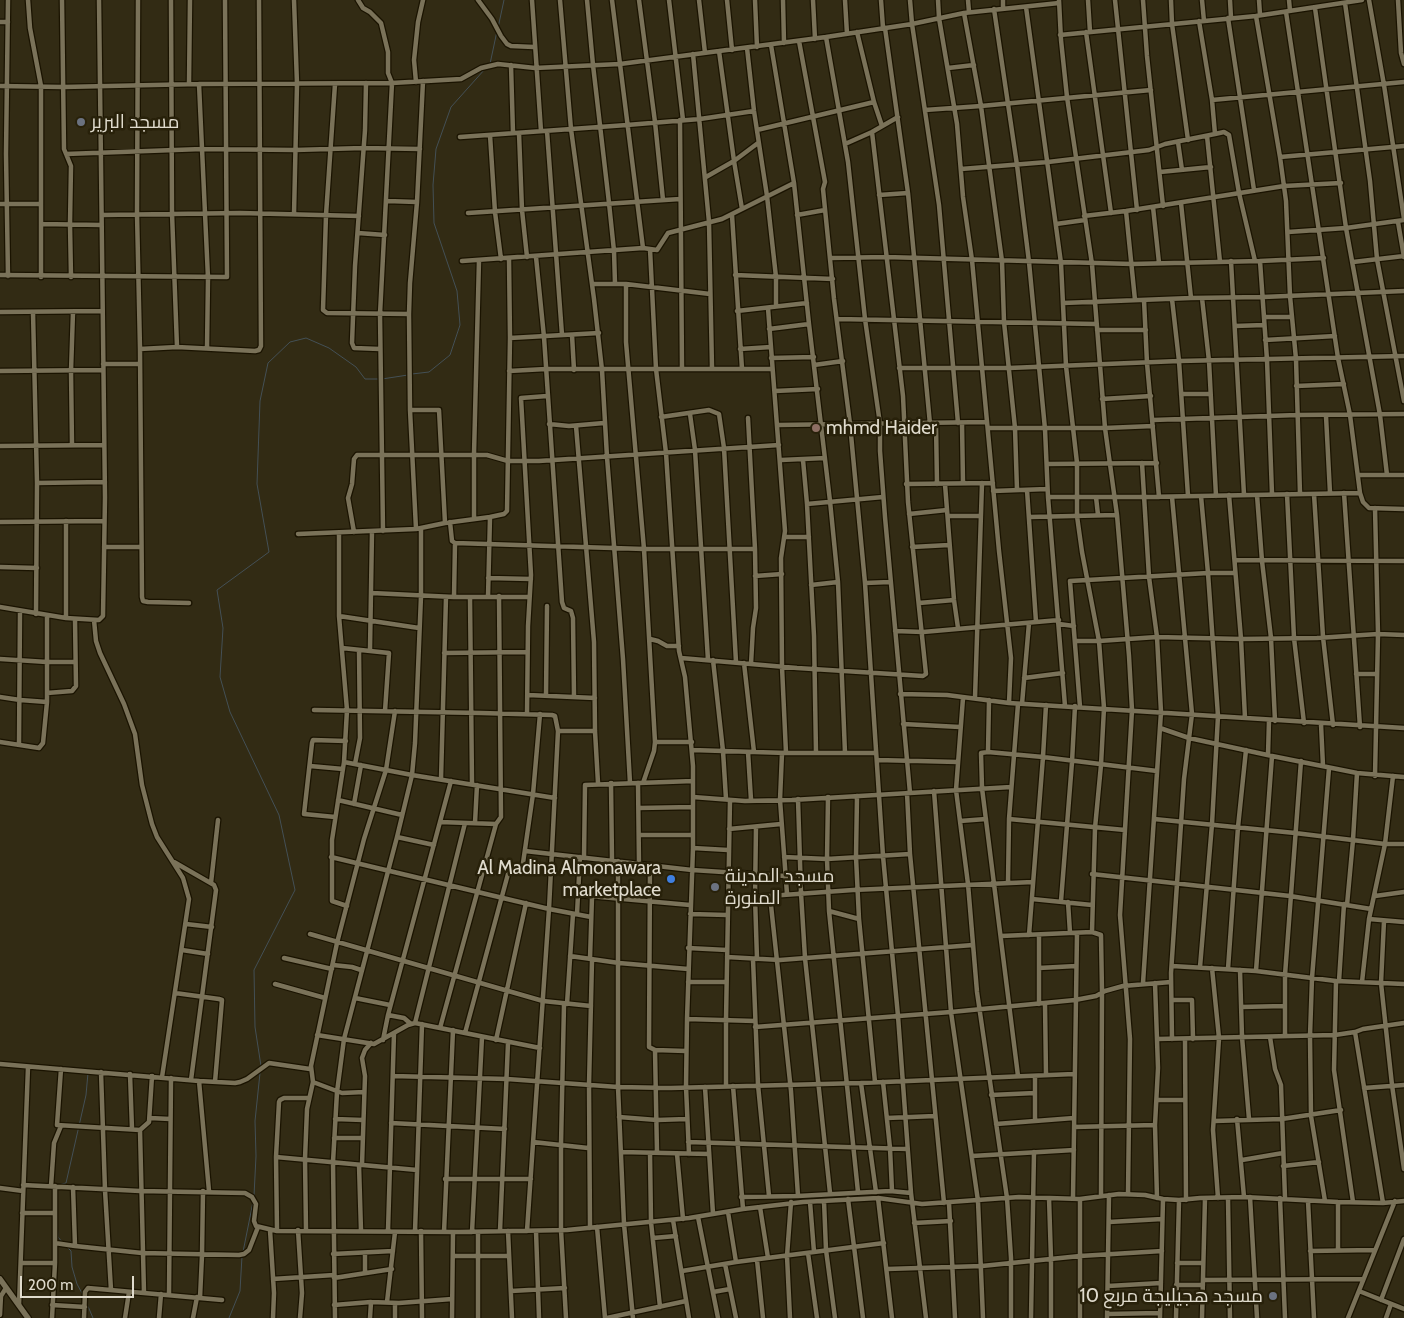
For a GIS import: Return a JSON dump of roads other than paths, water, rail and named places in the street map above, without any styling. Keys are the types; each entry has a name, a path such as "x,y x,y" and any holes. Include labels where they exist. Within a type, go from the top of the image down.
{"street":[{"path":"8,0 6,154 8,276"},
{"path":"28,0 30,28 41,86 41,277"},
{"path":"62,0 64,148 71,166 71,277"},
{"path":"0,612 0,608 47,616 94,620 101,620 103,616 104,445 99,0"},
{"path":"138,0 137,214 142,600 148,602 189,603"},
{"path":"171,0 172,213 177,347"},
{"path":"189,84 190,0"},
{"path":"0,275 138,278 225,278 227,276 225,213 225,0"},
{"path":"140,349 177,347 255,351 259,350 261,346 259,0"},
{"path":"294,0 297,84 294,214"},
{"path":"358,0 363,8 381,23 388,52 388,73 392,83 380,314 384,531"},
{"path":"416,82 414,60 418,22 423,0"},
{"path":"478,0 507,44 511,46 534,47"},
{"path":"532,0 541,131"},
{"path":"560,0 581,206 599,333 630,783"},
{"path":"587,0 614,251 615,284"},
{"path":"612,0 643,248"},
{"path":"639,0 656,122 663,200"},
{"path":"669,0 677,57 682,120 680,199 682,368"},
{"path":"699,0 705,53"},
{"path":"728,0 732,50"},
{"path":"755,0 757,47"},
{"path":"783,0 784,43"},
{"path":"813,0 815,39"},
{"path":"845,0 847,34"},
{"path":"881,0 908,192 930,424"},
{"path":"910,0 937,187 952,368 960,423 963,483"},
{"path":"938,0 939,18 955,108 964,207 972,260 976,322 1011,662 1009,703"},
{"path":"968,0 967,13 1002,261 1004,322 1015,428 1017,490"},
{"path":"1003,0 1003,8"},
{"path":"1032,0 1029,6 1038,100 1061,263 1066,366 1077,463 1077,516 1099,641 1104,708 1092,874 1092,932"},
{"path":"1088,0 1088,32 1111,213"},
{"path":"1115,0 1137,210"},
{"path":"1143,0 1162,206"},
{"path":"1171,0 1172,24 1188,140"},
{"path":"1202,0 1201,21 1215,134"},
{"path":"1230,0 1230,18 1254,190"},
{"path":"1259,0 1258,15 1280,157 1288,232 1290,296 1296,359 1300,494"},
{"path":"1288,0 1298,93 1338,358 1350,415 1360,493 1366,506 1404,509"},
{"path":"1320,0 1317,8 1346,228 1380,415 1387,475"},
{"path":"1060,34 1288,12 1362,0"},
{"path":"1288,232 1346,228 1404,220 1394,147 1369,0"},
{"path":"1398,0 1401,53 1404,64"},
{"path":"0,86 334,84 461,80 489,65 566,68 620,64 815,39 912,24 967,13 1059,1 1060,34 1067,97 1092,264 1102,399 1117,515 1128,639 1132,710 1120,915 1130,1039 1128,1194"},
{"path":"1348,2 1377,259 1404,400"},
{"path":"994,9 1017,165 1028,262 1045,429 1049,516 1065,706"},
{"path":"0,22 8,22"},
{"path":"857,32 874,102 882,126"},
{"path":"826,37 845,144 865,319 880,424 883,497 906,760 910,854 935,1116 951,1221 955,1318"},
{"path":"799,41 825,182 823,189 825,210 850,424 865,583 883,856 893,951 911,1193 926,1318"},
{"path":"771,45 794,183 830,501 838,582 845,753"},
{"path":"747,48 758,143 767,196 776,277 776,306"},
{"path":"719,51 742,209"},
{"path":"693,54 709,222 712,368"},
{"path":"511,65 512,133"},
{"path":"948,68 974,65"},
{"path":"334,1318 333,1162 337,1092 344,1039 412,775 421,596 410,410 409,314 423,81"},
{"path":"1212,100 1357,88 1404,82"},
{"path":"366,83 353,346 356,349 380,349"},
{"path":"200,84 208,278 207,348"},
{"path":"334,84 332,148 326,215 323,310 327,313 409,314"},
{"path":"925,110 1151,90"},
{"path":"757,130 874,102"},
{"path":"460,137 627,125 754,111"},
{"path":"845,144 872,132 898,117"},
{"path":"547,131 562,336"},
{"path":"519,132 522,210 527,257"},
{"path":"681,658 899,675 925,676 926,674 906,484 904,424 899,368 872,132"},
{"path":"961,169 1048,162 1130,152 1157,148 1165,144 1224,132 1229,135 1239,193 1257,261 1263,297 1272,494"},
{"path":"490,135 495,212 502,259"},
{"path":"1207,136 1220,262"},
{"path":"1178,142 1182,170"},
{"path":"706,177 734,161 758,143"},
{"path":"1280,157 1404,146"},
{"path":"66,154 172,150 420,149"},
{"path":"0,154 6,154"},
{"path":"1160,172 1211,167"},
{"path":"462,261 643,248 657,250 668,233 732,215 794,183"},
{"path":"1056,224 1111,213 1254,190 1284,186 1341,184"},
{"path":"879,195 908,192"},
{"path":"468,213 680,199"},
{"path":"387,201 417,202"},
{"path":"1181,202 1191,298"},
{"path":"0,204 42,204"},
{"path":"1153,207 1159,263"},
{"path":"797,214 825,210"},
{"path":"1126,211 1136,300"},
{"path":"102,214 260,213 359,216"},
{"path":"732,215 734,275 742,369"},
{"path":"1352,262 1404,257 1398,222"},
{"path":"41,224 101,225"},
{"path":"358,233 384,235"},
{"path":"650,249 656,369 666,453 679,646 686,677 692,742 693,848 686,1019 686,1087 689,1154"},
{"path":"536,257 544,337 562,606 570,610 573,618 574,697"},
{"path":"830,258 886,257 1092,264 1324,258"},
{"path":"298,534 372,532 418,528 490,517 504,514 507,511 510,338 509,258"},
{"path":"474,519 479,260"},
{"path":"1232,261 1244,495"},
{"path":"734,275 833,278"},
{"path":"592,284 626,284 710,294"},
{"path":"626,284 625,320 628,370 644,549 655,742 654,751 641,783 639,864"},
{"path":"1063,303 1404,291"},
{"path":"1202,298 1209,361 1216,496"},
{"path":"1172,299 1179,362 1188,496"},
{"path":"1144,300 1147,363 1159,497"},
{"path":"737,311 807,302"},
{"path":"768,308 780,445 784,537 781,558 784,753 780,800 787,894"},
{"path":"0,312 102,311"},
{"path":"34,312 37,483 36,614"},
{"path":"72,445 71,370 73,312"},
{"path":"1264,317 1292,317"},
{"path":"837,319 1064,324 1146,330"},
{"path":"769,329 809,324"},
{"path":"1235,326 1264,325"},
{"path":"510,338 599,333"},
{"path":"572,335 574,370"},
{"path":"1265,340 1335,336"},
{"path":"740,349 771,347"},
{"path":"899,368 1009,368 1404,356"},
{"path":"771,358 814,357"},
{"path":"814,365 843,361"},
{"path":"103,364 140,364"},
{"path":"509,371 546,369 772,369"},
{"path":"0,371 103,370"},
{"path":"1296,386 1344,384"},
{"path":"775,391 818,389"},
{"path":"1181,394 1210,394"},
{"path":"509,398 547,396"},
{"path":"1102,399 1151,396"},
{"path":"521,398 531,579 527,714"},
{"path":"410,410 439,410 441,454 448,522 452,541 455,543 454,597"},
{"path":"661,417 709,410 719,414 724,448 736,662"},
{"path":"690,414 695,450 710,660 724,751 728,800 726,1086"},
{"path":"778,425 960,423 1015,428 1074,429 1105,428 1182,418 1404,414"},
{"path":"1326,416 1330,493"},
{"path":"748,418 751,447 756,608 751,664"},
{"path":"549,424 576,426 604,423"},
{"path":"936,424 938,484"},
{"path":"576,426 594,642 595,731 598,783"},
{"path":"0,446 104,445"},
{"path":"354,532 348,498 352,484 354,459 357,455 474,454 490,455 508,461 524,461 780,445"},
{"path":"781,460 825,458"},
{"path":"803,460 809,537 816,753"},
{"path":"1142,463 1161,712 1143,983"},
{"path":"1047,464 1156,463"},
{"path":"1358,475 1404,475"},
{"path":"37,483 104,482"},
{"path":"975,698 982,483"},
{"path":"906,484 992,483"},
{"path":"945,484 949,545 958,628"},
{"path":"993,491 1048,489"},
{"path":"1027,490 1036,622"},
{"path":"1344,493 1352,636 1360,727"},
{"path":"1048,497 1172,497 1360,493"},
{"path":"1287,494 1294,638 1304,723"},
{"path":"1314,494 1323,637 1334,725"},
{"path":"1229,495 1241,639 1245,718"},
{"path":"1257,495 1262,562 1271,638 1275,721"},
{"path":"1200,496 1208,573 1218,716 1212,824 1200,967"},
{"path":"807,504 883,497"},
{"path":"1096,497 1098,515"},
{"path":"1172,497 1192,714 1181,821 1171,982 1172,1039"},
{"path":"1375,508 1378,634 1375,776"},
{"path":"909,514 947,513 981,516"},
{"path":"1028,517 1117,515"},
{"path":"488,597 490,517"},
{"path":"66,520 66,618"},
{"path":"0,522 104,521"},
{"path":"370,650 372,532"},
{"path":"339,533 339,616 347,710 344,762 335,817 332,857 332,901 348,906"},
{"path":"784,537 809,537"},
{"path":"455,543 587,548 755,549"},
{"path":"912,547 949,545"},
{"path":"104,547 141,546"},
{"path":"1235,560 1262,562 1404,561"},
{"path":"0,568 37,568"},
{"path":"1061,901 1077,706 1075,641 1070,582 1235,573"},
{"path":"755,576 782,574"},
{"path":"488,578 531,579"},
{"path":"811,585 838,582"},
{"path":"865,583 890,582"},
{"path":"372,593 446,597 529,597"},
{"path":"440,1028 496,824 501,817 499,596"},
{"path":"441,780 446,597"},
{"path":"470,597 472,652 470,712 476,823"},
{"path":"919,603 954,600"},
{"path":"546,696 547,606"},
{"path":"19,745 20,611"},
{"path":"0,742 42,747 47,702 47,616"},
{"path":"339,616 419,628"},
{"path":"47,693 72,691 75,688 75,619"},
{"path":"94,620 96,641 100,653 124,704 134,734 146,805 157,836 183,878 188,896 186,924 162,1077"},
{"path":"896,631 923,632 1036,622 1059,622 1074,626"},
{"path":"1008,882 1011,787 1029,623"},
{"path":"1075,641 1156,637 1241,639 1378,634 1404,635"},
{"path":"650,639 667,646 679,646"},
{"path":"342,648 370,650 389,654 385,711"},
{"path":"355,764 360,744 359,650"},
{"path":"444,653 528,652"},
{"path":"0,659 76,662"},
{"path":"744,663 754,752"},
{"path":"1024,678 1063,673"},
{"path":"1356,674 1377,674"},
{"path":"900,694 947,695 1020,704 1077,706 1360,727 1404,728"},
{"path":"528,695 596,698"},
{"path":"0,697 47,702"},
{"path":"963,698 956,790 968,884 979,1009 1007,1198 1011,1263 1011,1318"},
{"path":"988,752 989,700"},
{"path":"1030,935 1046,705"},
{"path":"314,710 554,715 558,730 555,798 528,1231"},
{"path":"306,1230 305,1159 307,1109 313,1082 310,1069 337,943 358,863 386,770 395,711"},
{"path":"465,1033 509,872 520,872 522,870 540,714"},
{"path":"1256,971 1270,756 1269,720"},
{"path":"903,724 960,727"},
{"path":"1321,724 1323,766"},
{"path":"1160,728 1189,738 1329,768 1375,776 1404,777"},
{"path":"558,730 595,731"},
{"path":"335,817 304,814 312,740 346,741"},
{"path":"655,742 692,742"},
{"path":"692,750 876,753"},
{"path":"1228,969 1238,827 1246,750"},
{"path":"748,752 751,800"},
{"path":"1018,1076 982,788 981,753 1043,757 1157,771"},
{"path":"877,760 958,762"},
{"path":"1285,1036 1285,975 1301,761"},
{"path":"344,762 555,798"},
{"path":"354,804 361,765"},
{"path":"310,766 343,769"},
{"path":"1325,1201 1311,1116 1310,1036 1312,978 1329,768"},
{"path":"1353,1202 1334,1070 1337,981 1353,840 1357,773"},
{"path":"1362,982 1369,919 1384,844 1393,776"},
{"path":"383,1040 390,1006 452,781"},
{"path":"566,1318 561,1230 562,1083 565,1004 582,857 584,787 587,784 598,783 693,781"},
{"path":"611,783 612,860"},
{"path":"693,797 728,800 780,800 1011,787"},
{"path":"934,792 951,1012 978,1201 984,1318"},
{"path":"856,796 857,890 875,1082"},
{"path":"828,797 827,859 829,911 858,1192"},
{"path":"798,799 805,958 830,1193"},
{"path":"338,800 402,815"},
{"path":"639,808 693,807"},
{"path":"1154,818 1384,844 1404,844"},
{"path":"960,821 986,819"},
{"path":"1009,819 1125,830"},
{"path":"210,883 218,820"},
{"path":"440,822 496,824"},
{"path":"317,1035 378,1043 413,1023 465,823"},
{"path":"729,828 781,824"},
{"path":"756,826 755,1026 758,1085 769,1196"},
{"path":"640,835 693,835"},
{"path":"397,837 434,845"},
{"path":"693,848 728,850"},
{"path":"524,851 692,870 785,876"},
{"path":"784,857 827,859 910,854"},
{"path":"332,857 549,909 592,917"},
{"path":"618,861 619,1117 624,1224 634,1318"},
{"path":"173,862 214,885 216,890 190,1080"},
{"path":"650,865 649,1044 650,1048 655,1050 686,1052"},
{"path":"1092,874 1290,896 1371,909"},
{"path":"755,897 801,893 1033,882"},
{"path":"1375,896 1404,892"},
{"path":"578,895 650,903 690,905"},
{"path":"770,896 790,1085 798,1196"},
{"path":"590,1228 588,1148 592,897"},
{"path":"1032,899 1092,904"},
{"path":"1068,902 1070,933"},
{"path":"496,1040 526,903"},
{"path":"829,911 859,919"},
{"path":"690,914 727,915"},
{"path":"1369,919 1404,922"},
{"path":"1384,921 1381,983 1392,1086 1404,1169"},
{"path":"186,924 212,927"},
{"path":"1001,936 1092,932 1100,934 1102,938 1101,1196"},
{"path":"1073,1198 1076,933"},
{"path":"310,934 543,1001 591,1006"},
{"path":"1039,935 1039,968 1046,1075"},
{"path":"727,957 777,960 973,944"},
{"path":"688,948 727,950"},
{"path":"182,950 208,954"},
{"path":"570,956 619,963 688,969"},
{"path":"284,958 332,967 352,967 361,970"},
{"path":"1039,968 1076,966"},
{"path":"1172,966 1256,971 1337,981 1404,984"},
{"path":"1212,968 1219,1038 1214,1121 1218,1198"},
{"path":"1240,970 1242,1037 1248,1119"},
{"path":"688,982 726,982"},
{"path":"755,1026 951,1012 1075,1000 1096,996 1102,992 1126,985 1171,982"},
{"path":"1155,983 1157,1198"},
{"path":"275,984 325,998"},
{"path":"175,993 219,999 222,1002 215,1082"},
{"path":"354,998 390,1006"},
{"path":"1172,1000 1192,1000 1193,1039"},
{"path":"1241,1007 1284,1006"},
{"path":"388,1014 404,1018 413,1023 540,1048"},
{"path":"686,1019 755,1021"},
{"path":"1157,1039 1335,1035 1355,1032 1360,1029 1404,1023"},
{"path":"415,1232 422,1024"},
{"path":"444,1232 453,1030"},
{"path":"1355,1032 1383,1203"},
{"path":"388,1231 394,1033"},
{"path":"472,1232 482,1037"},
{"path":"1270,1037 1275,1069 1281,1085 1285,1318"},
{"path":"1185,1039 1186,1200"},
{"path":"361,1231 360,1165 365,1076 362,1058 365,1050 371,1043"},
{"path":"500,1231 508,1043"},
{"path":"655,1050 657,1153"},
{"path":"0,1064 235,1083 244,1080 269,1063 310,1069"},
{"path":"19,1306 28,1066"},
{"path":"61,1069 56,1124 61,1126 140,1130 148,1124 150,1118 152,1076"},
{"path":"101,1072 105,1190 112,1290"},
{"path":"130,1074 132,1129"},
{"path":"393,1076 479,1080 507,1079 656,1088 847,1084 1074,1074"},
{"path":"1035,1076 1035,1121"},
{"path":"169,1295 171,1078"},
{"path":"199,1081 210,1191"},
{"path":"313,1082 337,1092 364,1092"},
{"path":"883,1082 890,1148 892,1191"},
{"path":"861,1083 876,1192"},
{"path":"1364,1088 1404,1085"},
{"path":"733,1086 743,1209"},
{"path":"705,1087 713,1214"},
{"path":"992,1095 1035,1093"},
{"path":"277,1231 276,1157 280,1100 309,1098"},
{"path":"1157,1100 1185,1100"},
{"path":"1214,1121 1238,1119 1282,1120 1341,1110"},
{"path":"887,1118 935,1116"},
{"path":"619,1117 657,1120 687,1119"},
{"path":"150,1118 170,1118"},
{"path":"996,1124 1074,1118"},
{"path":"335,1119 363,1120"},
{"path":"1238,1119 1244,1197"},
{"path":"391,1123 504,1129"},
{"path":"1074,1127 1156,1125"},
{"path":"52,1318 55,1263 54,1143 61,1126"},
{"path":"140,1130 144,1293"},
{"path":"334,1138 363,1138"},
{"path":"533,1142 588,1148"},
{"path":"688,1142 908,1149"},
{"path":"972,1156 1074,1150"},
{"path":"621,1152 709,1154"},
{"path":"1032,1318 1034,1152"},
{"path":"650,1153 651,1222 660,1307"},
{"path":"1242,1160 1283,1153"},
{"path":"677,1154 683,1219"},
{"path":"276,1157 417,1170"},
{"path":"1283,1166 1319,1162"},
{"path":"445,1179 531,1179"},
{"path":"0,1188 53,1186 105,1190 242,1192 249,1194 256,1204 255,1224 258,1227 277,1231 478,1232 561,1230 683,1219 790,1203 878,1198 912,1203 947,1203 1007,1198 1080,1198 1128,1194 1179,1200 1250,1197 1338,1202 1383,1203 1404,1201"},
{"path":"73,1187 75,1246"},
{"path":"193,1318 199,1298 203,1191"},
{"path":"741,1196 798,1196 892,1191 911,1193"},
{"path":"840,1193 840,1200"},
{"path":"1109,1195 1107,1316 1160,1315 1163,1199"},
{"path":"790,1318 787,1256 791,1196"},
{"path":"1250,1197 1257,1318"},
{"path":"878,1198 892,1318"},
{"path":"1049,1198 1051,1318"},
{"path":"1080,1198 1080,1318"},
{"path":"1202,1318 1205,1198"},
{"path":"1228,1198 1230,1318"},
{"path":"848,1200 863,1318"},
{"path":"1176,1318 1179,1200"},
{"path":"1308,1200 1314,1318"},
{"path":"824,1201 826,1250 835,1318"},
{"path":"1348,1318 1362,1279 1395,1201"},
{"path":"810,1202 811,1252 817,1318"},
{"path":"1338,1202 1338,1250"},
{"path":"760,1207 768,1258"},
{"path":"728,1212 736,1262"},
{"path":"22,1213 55,1213"},
{"path":"698,1217 718,1318"},
{"path":"1109,1222 1162,1218"},
{"path":"673,1220 689,1318"},
{"path":"914,1223 951,1221"},
{"path":"55,1243 142,1253 244,1254 249,1250 258,1227"},
{"path":"597,1227 606,1318 686,1301"},
{"path":"270,1230 273,1318"},
{"path":"298,1230 301,1278 300,1318"},
{"path":"508,1231 512,1318"},
{"path":"536,1231 539,1318"},
{"path":"387,1302 392,1269 394,1232"},
{"path":"421,1232 422,1318"},
{"path":"452,1318 453,1232"},
{"path":"478,1232 478,1318"},
{"path":"653,1238 676,1236"},
{"path":"1381,1300 1404,1239"},
{"path":"682,1271 707,1266 884,1243"},
{"path":"1310,1250 1374,1250"},
{"path":"333,1254 393,1251"},
{"path":"886,1269 982,1266 1080,1256 1162,1251"},
{"path":"364,1253 366,1273"},
{"path":"453,1256 509,1256"},
{"path":"756,1260 763,1318"},
{"path":"21,1263 55,1263"},
{"path":"1177,1263 1203,1263"},
{"path":"724,1264 736,1318"},
{"path":"273,1279 334,1276 392,1269"},
{"path":"0,1279 28,1318"},
{"path":"1176,1284 1230,1280 1362,1279"},
{"path":"1108,1286 1161,1283"},
{"path":"0,1315 1,1296 6,1288"},
{"path":"511,1291 565,1288"},
{"path":"713,1292 730,1289"},
{"path":"84,1318 86,1290 112,1290 222,1300"},
{"path":"1359,1291 1404,1309"},
{"path":"125,1318 129,1292"},
{"path":"159,1318 161,1294"},
{"path":"334,1305 452,1299"},
{"path":"370,1318 371,1302"},
{"path":"395,1302 395,1318"},
{"path":"1386,1318 1391,1304"},
{"path":"52,1305 85,1307"}],"waterway":[{"path":"498,28 504,0"},
{"path":"490,64 497,31"},
{"path":"412,374 429,372 450,355 460,325 457,291 434,223 433,185 436,149 451,107 485,69"},
{"path":"261,1066 255,1027 254,970 295,890 279,815 230,712 220,677 223,628 217,590 269,552 257,484 260,401 268,363 290,342 306,338 329,348 356,367 365,379 378,379"},
{"path":"382,379 408,375"},
{"path":"58,1185 66,1183 86,1095 88,1073"},
{"path":"254,1196 255,1121 260,1073"},
{"path":"243,1252 253,1202"},
{"path":"57,1219 58,1237 63,1243"},
{"path":"66,1246 71,1251 72,1267 77,1284 83,1295"},
{"path":"229,1318 240,1291 242,1256"},
{"path":"87,1304 93,1318"}],"place":[{"name":"مسجد البرير","path":"81,122"},
{"name":"mhmd Haider","path":"816,428"},
{"name":"Al Madina Almonawara marketplace","path":"671,879"},
{"name":"مسجد المدينة المنورة","path":"715,887"},
{"name":"مسجد هجيليجة مربع 10","path":"1273,1296"}]}
